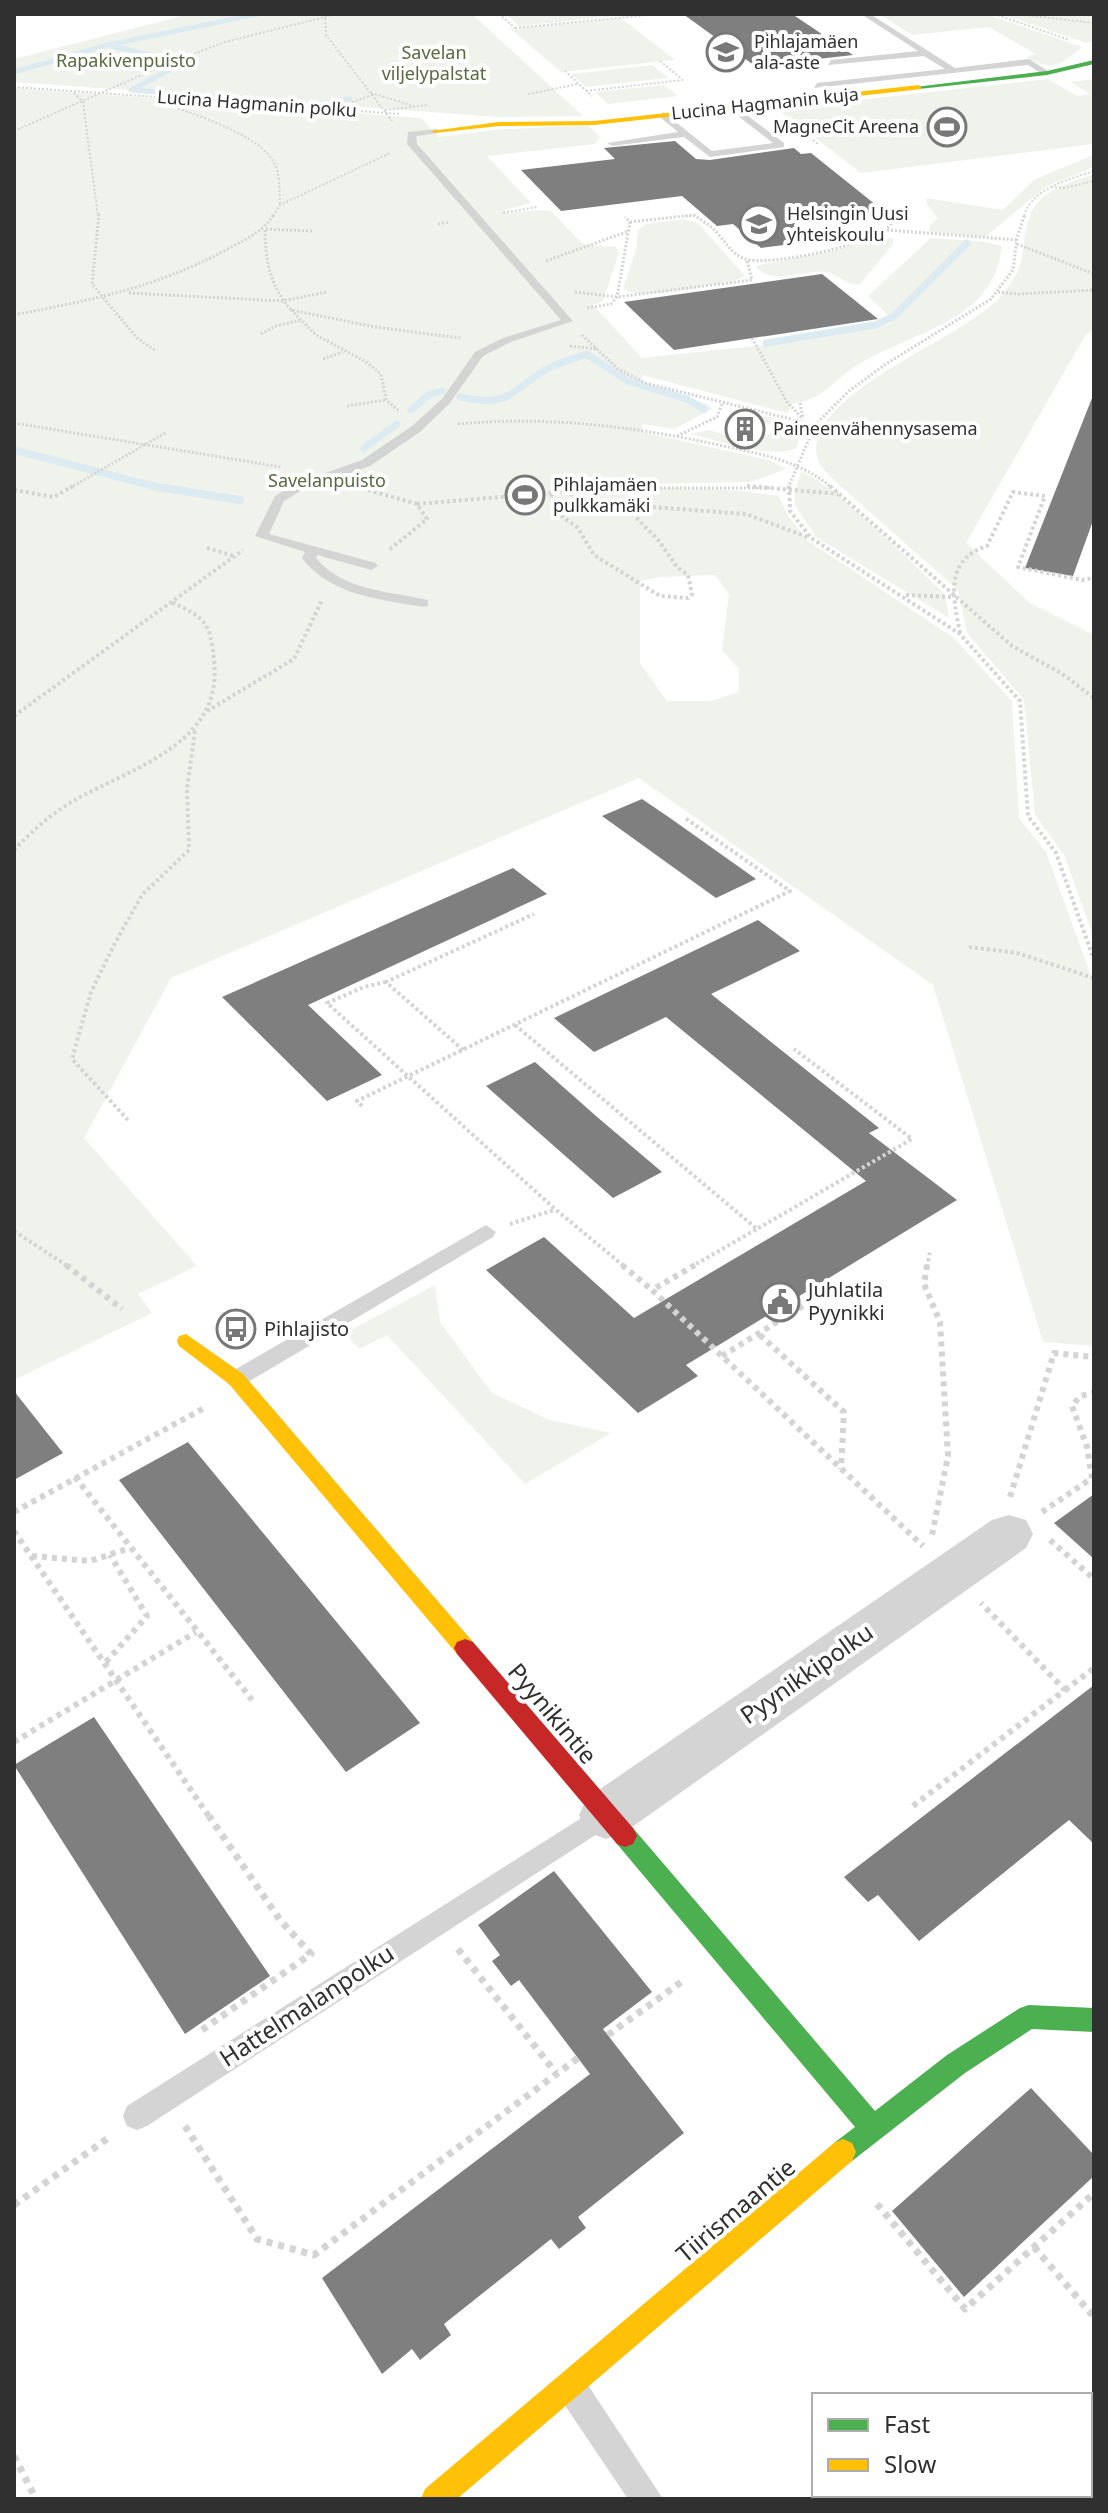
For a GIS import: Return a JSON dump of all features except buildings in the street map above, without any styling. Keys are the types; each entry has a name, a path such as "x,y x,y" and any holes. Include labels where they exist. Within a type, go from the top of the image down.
{"street":[{"name":"Lucina Hagmanin kuja","path":"432,122 594,123 1047,73 1094,62"},
{"name":"Pyynikintie","path":"186,1341 236,1379 872,2127"},
{"name":"Pyynikkipolku","path":"606,1815 1019,1528"},
{"name":"Tiirismaantie","path":"435,2499 872,2127 956,2064 1029,2017 1094,2020"}],"lane":[{"path":"865,14 954,71"},
{"path":"831,63 926,53"},
{"path":"817,86 1029,62 1047,73"},
{"path":"663,115 710,154 781,145 732,107"},
{"path":"371,566 311,552 262,536 279,499 298,487 328,479 366,463 416,429 446,401 479,354 507,340 568,321 412,144 411,134 432,122"},
{"path":"612,143 687,134"},
{"path":"504,272 522,269"},
{"path":"311,552 309,558 316,570 349,587 423,603"},
{"path":"236,1379 486,1232"},
{"name":"Hattelmalanpolku","path":"137,2116 606,1815"},
{"path":"569,2384 647,2499"}],"path":[{"path":"14,131 225,42 337,14"},
{"path":"499,14 516,28 647,14"},
{"path":"994,14 1072,40"},
{"path":"1016,14 1094,23"},
{"path":"325,18 323,28 326,35 387,113"},
{"path":"660,61 692,88"},
{"path":"565,71 582,87"},
{"path":"586,91 683,80"},
{"name":"Lucina Hagmanin polku","path":"14,87 401,114"},
{"path":"73,92 83,102 99,210 92,284 137,338 156,351"},
{"path":"332,110 372,94 399,100 432,122"},
{"path":"153,97 242,137 269,155 275,164 280,205"},
{"path":"14,315 124,293 182,273 265,229 280,205 412,144"},
{"path":"811,538 790,511 788,489 815,425 849,391 886,364 991,299 1013,270 1016,241 1028,204 1050,187 1094,171"},
{"path":"1050,187 1064,188 1094,181"},
{"path":"630,222 694,215 717,232 731,251 747,260 789,259 876,236 891,224 882,211"},
{"path":"625,217 630,222"},
{"path":"611,304 617,297 630,222"},
{"path":"265,229 312,231"},
{"path":"265,229 265,265 282,301 316,335 365,361 381,374 386,400 416,429 531,419 610,425 677,436 799,465 839,494 1012,646 1061,673 1094,698"},
{"path":"887,230 1016,241 1024,251 1047,255 1094,274"},
{"path":"522,269 573,254 589,243 629,231"},
{"path":"617,297 752,280 747,260"},
{"path":"997,291 1036,294 1094,290"},
{"path":"124,293 282,301 327,292"},
{"path":"291,310 375,327 507,340"},
{"path":"261,334 276,326 301,320"},
{"path":"568,321 618,369 645,383 815,425"},
{"path":"752,338 787,402 802,420"},
{"path":"323,359 343,352"},
{"path":"347,406 386,400"},
{"path":"800,403 802,420"},
{"path":"677,436 717,417 722,404"},
{"path":"14,423 298,469 417,504 632,486 788,489 839,494"},
{"path":"14,490 54,497 167,432"},
{"path":"960,634 953,597 957,565 975,548 987,546 1013,492 1045,496 1018,567 1082,580 1094,578"},
{"path":"562,493 624,505 746,514 765,519 781,530 811,538 960,634 1020,701 1028,816 1056,853 1094,960"},
{"path":"550,494 559,514 578,528 594,555 660,596 688,598 692,594 688,575 677,567 659,541 624,505"},
{"path":"371,566 427,519 417,504"},
{"path":"14,716 235,556 207,548"},
{"path":"206,711 294,659 333,578"},
{"path":"1073,587 1082,580"},
{"path":"903,595 953,597"},
{"path":"128,1120 72,1059 91,992 115,943 142,895 189,850 187,789 195,731 217,693 219,671 201,616 171,602"},
{"path":"14,707 21,710"},
{"path":"14,850 26,836 73,800 140,767 195,731"},
{"path":"362,1106 357,1101 790,891 685,818"},
{"path":"534,914 386,982 364,987 327,1003 555,1209 652,1290 722,1356 827,1291"},
{"path":"969,947 1017,953 1094,978"},
{"path":"386,982 463,1050"},
{"path":"515,1025 757,1229"},
{"path":"652,1290 912,1139 794,1049"},
{"path":"486,1232 555,1209"},
{"path":"14,1231 75,1271 122,1309"},
{"path":"929,1551 948,1456 940,1322 924,1284 930,1251"},
{"path":"760,1335 844,1412 841,1470"},
{"path":"1094,1357 1054,1353 1011,1490 1019,1528 1094,1579"},
{"path":"1019,1528 1092,1478 1087,1447 1072,1406 1080,1396 1094,1393"},
{"path":"14,1512 185,1418"},
{"path":"75,1477 252,1700"},
{"path":"14,1531 119,1680 280,1920 311,1954 188,2039"},
{"path":"32,1556 90,1561 130,1548"},
{"path":"106,1662 147,1616 110,1555"},
{"path":"14,1742 196,1632"},
{"path":"1065,1690 1094,1668"},
{"path":"436,1922 556,2073"},
{"path":"608,2035 688,1977"},
{"path":"166,2097 257,2239 314,2255 578,2058"},
{"path":"14,2205 137,2116"},
{"path":"877,2204 965,2309 1092,2195"},
{"path":"1034,2247 1094,2317"},
{"path":"14,2456 36,2499"}],"green space":[{"name":"Savelan viljelypalstat","path":"190,14 472,14 583,116 499,117 14,82 14,59"},
{"path":"505,14 636,14 519,26"},
{"path":"879,14 986,14 1082,47 1056,65 1043,64 1026,57 1036,54 989,27 912,35"},
{"path":"1000,14 1094,14 1094,41 1087,43"},
{"path":"621,18 675,60 561,72 511,29"},
{"path":"652,65 669,78 586,87 571,74"},
{"name":"MagneCit Areena","path":"1048,79 1077,96 1090,94 1070,82 1094,79 1094,144 861,173 778,109"},
{"path":"664,85 678,96 608,104 595,92"},
{"name":"Savelanpuisto","path":"14,88 421,118 439,137 493,130 588,125 600,137 595,144 487,156 531,203 506,210 509,213 551,211 583,244 616,247 619,253 603,301 593,305 642,358 765,345 887,325 893,320 868,296 931,238 980,241 1002,246 995,272 983,293 966,309 856,366 819,395 793,403 787,413 642,375 642,385 707,404 712,409 674,429 642,424 642,432 769,460 786,469 751,482 642,484 641,487 735,490 779,496 787,514 807,540 954,638 1012,701 1019,818 1046,852 1094,984 1094,1346 1043,1342 933,985 639,778 171,978 84,1138 197,1266 138,1294 152,1313 14,1380","holes":["715,575 729,594 722,650 739,669 739,692 711,701 667,701 640,663 640,581"]},
{"path":"1094,155 1094,167 1047,186 985,237 929,232 930,225 938,218 927,205 926,198 1003,210 1035,179"},
{"path":"1094,174 1094,331 1086,334 966,543 1030,603 1094,635 1094,938 1064,855 1035,815 1024,700 967,633 958,590 829,475 820,463 816,448 824,425 842,404 866,384 956,330 1001,296 1019,269 1034,207 1051,191"},
{"path":"684,219 698,223 745,276 661,293 633,293 623,289 636,250 638,230 646,224"},
{"path":"893,238 893,244 859,285 825,272 772,276 757,268 758,265 828,252 873,239"},
{"path":"735,410 793,422 803,428 796,448 773,452 690,434 708,430 757,443 778,427 730,413"},
{"path":"801,472 814,478 852,507 945,594 949,618 816,537 795,505"},
{"path":"435,1285 440,1322 492,1393 550,1420 611,1433 525,1484 387,1335 359,1349 345,1333"}],"waterway":[{"path":"14,72 108,45 257,14"},
{"path":"112,46 167,59"},
{"path":"184,62 131,90 318,104 350,99"},
{"path":"766,343 875,325 893,317 967,243"},
{"path":"460,397 489,400 507,396 550,368 586,354 630,382 687,399 704,409"},
{"path":"411,410 430,394 442,391"},
{"path":"364,448 397,424"},
{"path":"14,450 157,487"},
{"path":"151,486 157,487"},
{"path":"157,487 240,500"},
{"path":"157,487 161,488"}],"traffic: fast":[{"path":"919,87 1047,73 1094,62"},
{"path":"625,1836 872,2127"},
{"path":"843,2152 956,2064 1029,2017 1094,2020"}],"traffic: slow":[{"path":"435,131 499,124 594,123 919,87"},
{"path":"186,1341 236,1379 465,1648"},
{"path":"435,2499 843,2152"}],"traffic: jam":[{"path":"465,1648 625,1836"}],"place":[{"name":"Pihlajamäen ala-aste","path":"726,52"},
{"name":"MagneCit Areena","path":"947,127"},
{"name":"Helsingin Uusi yhteiskoulu","path":"759,224"},
{"name":"Paineenvähennysasema","path":"745,429"},
{"name":"Pihlajamäen pulkkamäki","path":"525,495"},
{"name":"Juhlatila Pyynikki","path":"780,1302"},
{"name":"Pihlajisto","path":"236,1329"}],"park label":[{"name":"Rapakivenpuisto","path":"126,61"}]}
